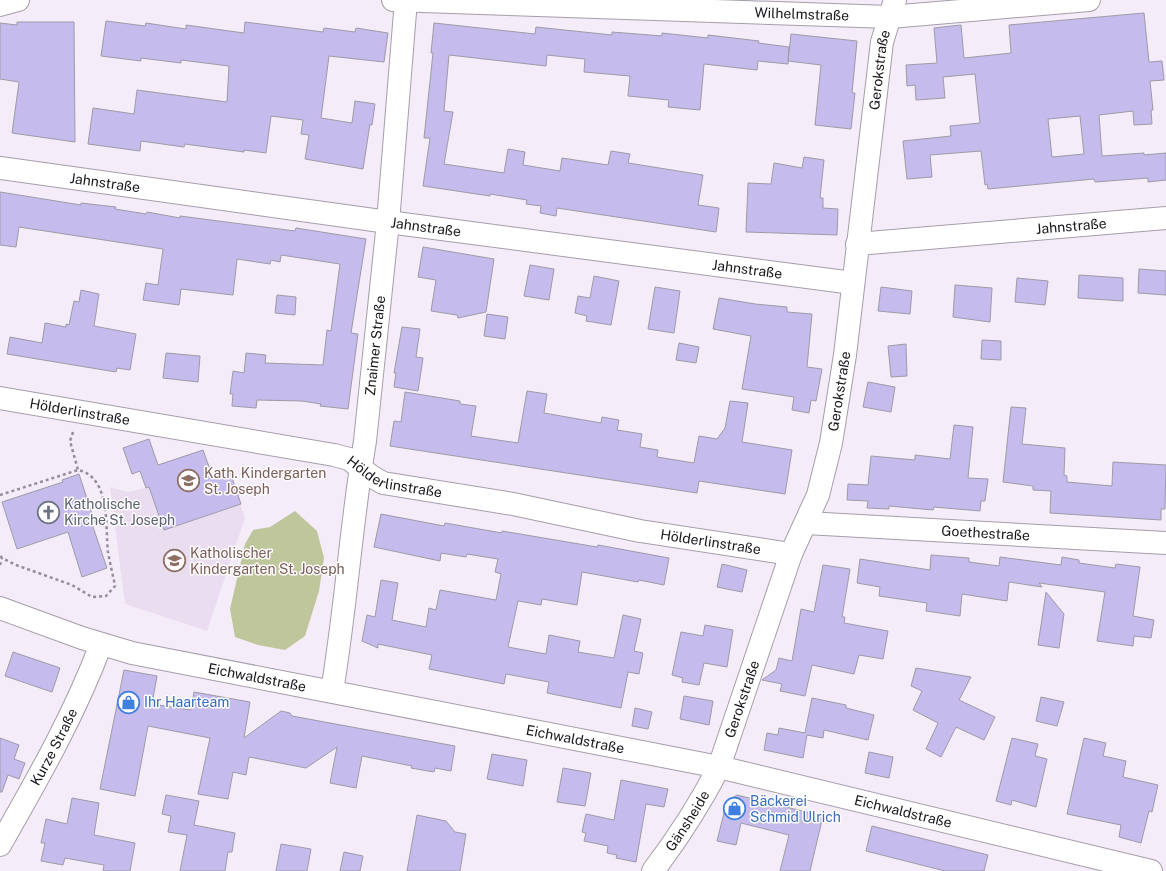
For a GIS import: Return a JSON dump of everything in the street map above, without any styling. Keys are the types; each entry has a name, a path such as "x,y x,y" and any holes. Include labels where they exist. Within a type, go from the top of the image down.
{"street":[{"path":"0,5 18,0"},
{"name":"Wilhelmstraße","path":"394,0 893,8 1089,0"},
{"name":"Znaimer Straße","path":"332,691 343,617 360,468 365,441 388,222 406,0"},
{"name":"Gerokstraße","path":"719,767 791,554 818,495 831,443 845,355 882,42 893,8"},
{"name":"Jahnstraße","path":"0,168 388,222 853,283"},
{"name":"Jahnstraße","path":"857,244 1166,218"},
{"name":"Hölderlinstraße","path":"0,398 334,455 349,460 382,483 513,504 640,531 791,554"},
{"name":"Goethestraße","path":"806,523 1166,543"},
{"name":"Eichwaldstraße","path":"0,608 101,644 138,654 719,767 1152,871"},
{"name":"Kurze Straße","path":"0,845 37,781 89,676 101,644"},
{"name":"Gänsheide","path":"653,871 669,850 702,800 719,767"}],"path":[{"path":"78,470 70,440 80,411"},
{"path":"0,495 78,470 85,471 97,482 104,496 109,554 115,586 106,596 92,597 72,585 16,565 1,557 0,565"}],"shaded area":[{"name":"Katholischer Kindergarten St. Joseph","path":"203,450 212,474 229,469 245,518 207,631 125,604 110,487 128,492 146,488 158,465"}],"green space":[{"path":"295,511 317,531 324,558 319,591 305,636 285,650 258,645 235,637 230,609 245,544 253,530 270,527"}],"building":[{"path":"1144,13 1149,62 1162,61 1164,80 1150,81 1153,110 1151,110 1152,124 1134,125 1133,111 1099,115 1102,156 1166,153 1166,180 1148,182 1148,178 1095,182 1094,179 988,189 987,184 985,185 981,151 930,155 932,177 907,179 903,141 951,136 950,126 980,123 975,74 943,77 945,98 916,100 915,85 907,86 906,65 937,63 934,28 961,25 964,58 1011,53 1009,25","holes":["1080,116 1084,154 1052,157 1048,119"]},
{"path":"106,21 145,26 146,23 186,29 186,25 244,33 245,22 323,32 324,28 355,32 356,28 388,33 384,62 329,56 321,118 352,123 355,101 375,104 372,125 370,124 363,169 305,159 309,135 301,134 303,120 271,116 266,153 244,150 244,152 185,144 184,147 141,141 140,151 88,144 93,108 134,114 137,90 227,102 229,66 181,60 181,63 141,58 141,61 101,56"},
{"path":"17,22 74,22 75,142 12,133 19,82 0,79 0,23 17,25"},
{"path":"434,23 535,34 536,27 612,35 612,32 662,36 662,33 708,38 708,35 759,41 758,43 789,47 788,64 758,61 757,70 704,64 700,110 668,107 669,100 628,96 630,76 584,72 585,59 547,55 546,66 449,55 444,111 453,112 444,164 504,173 508,149 525,152 523,165 560,171 562,158 608,165 611,151 630,154 628,163 703,175 698,205 719,208 716,232 557,208 556,216 540,213 541,206 526,204 527,200 423,186 430,138 424,138 433,53 431,53"},
{"path":"791,34 857,41 852,93 855,93 851,129 815,125 821,65 788,61"},
{"path":"804,157 824,160 820,198 823,198 823,208 838,209 837,235 746,232 748,183 771,184 774,163 802,168"},
{"path":"0,192 81,205 81,203 116,207 115,209 146,214 147,212 180,218 180,216 295,231 296,228 366,239 351,333 358,334 348,409 320,406 321,404 302,401 257,400 256,408 232,406 233,394 230,394 233,371 244,373 246,353 266,355 265,363 323,365 327,330 331,331 340,264 281,255 280,262 271,260 270,264 237,259 233,295 181,289 179,305 143,300 146,283 158,285 163,249 19,227 16,247 0,245"},
{"path":"423,247 494,259 486,312 458,318 457,315 431,311 436,280 418,277"},
{"path":"530,265 554,269 549,300 524,296"},
{"path":"1139,269 1166,271 1166,295 1138,293"},
{"path":"1079,275 1123,278 1123,301 1078,298"},
{"path":"594,276 619,281 611,325 586,321 587,316 575,313 578,296 590,298"},
{"path":"1017,278 1048,281 1045,305 1015,302"},
{"path":"955,285 992,288 990,322 953,317"},
{"path":"655,287 680,291 674,333 648,329"},
{"path":"881,287 912,291 910,314 878,311"},
{"path":"81,290 99,294 94,326 136,334 130,370 117,368 116,372 7,354 10,337 42,343 45,323 66,327 66,324 69,325 74,301 79,302"},
{"path":"277,295 296,297 295,315 275,313"},
{"path":"719,298 755,304 787,307 787,312 812,314 807,367 822,369 816,401 811,400 809,413 792,410 794,397 742,389 751,336 713,329"},
{"path":"487,314 508,317 505,339 484,336"},
{"path":"402,327 420,329 416,357 423,358 418,391 394,387 396,373 394,373"},
{"path":"982,340 1001,341 1001,360 981,359"},
{"path":"679,343 699,347 696,363 676,360"},
{"path":"906,344 907,376 891,377 888,346"},
{"path":"166,353 200,356 198,382 163,378"},
{"path":"868,382 895,387 891,412 863,407"},
{"path":"527,391 547,394 544,413 601,423 602,417 619,420 617,430 642,434 640,447 658,450 657,457 694,463 699,436 717,439 725,428 730,401 748,403 742,442 792,450 785,494 699,481 697,493 390,446 394,421 401,422 405,392 460,401 460,404 476,406 471,436 518,443"},
{"path":"1011,407 1026,408 1022,444 1065,448 1064,475 1067,476 1067,482 1112,486 1113,462 1166,465 1165,509 1161,509 1161,520 1050,513 1051,491 1033,490 1033,486 1003,482"},
{"path":"954,425 973,427 968,478 988,479 985,501 981,501 980,511 934,507 933,510 889,506 889,509 867,508 868,501 847,500 848,484 868,485 871,456 915,460 915,455 950,459"},
{"name":"Kath. Kindergarten St. Joseph","path":"149,439 158,465 203,450 212,475 229,469 241,504 164,530 149,487 146,488 140,471 132,474 123,448"},
{"name":"Katholische Kirche St. Joseph","path":"79,474 95,523 92,524 107,568 82,577 68,532 17,549 2,502 63,482 62,480"},
{"path":"381,514 444,526 445,523 502,533 502,531 597,547 598,545 669,558 664,585 582,572 577,605 542,599 541,605 518,601 508,647 546,654 549,635 580,641 578,652 614,658 623,615 641,619 634,651 643,653 639,674 628,672 621,708 547,693 549,682 506,674 504,684 429,669 432,655 378,644 378,648 362,641 367,615 375,617 381,580 398,583 392,620 426,627 429,608 436,610 440,590 496,600 501,574 495,572 498,559 467,554 466,557 441,553 440,561 374,547"},
{"path":"931,555 969,558 969,562 999,566 1000,557 1061,565 1062,557 1079,560 1079,563 1115,568 1116,564 1140,567 1133,616 1154,620 1151,638 1134,636 1133,646 1097,641 1105,592 1039,583 1042,587 1009,582 1007,601 962,594 960,616 926,611 927,603 879,596 880,587 857,583 860,559 930,570"},
{"path":"722,564 747,570 742,592 717,587"},
{"path":"823,565 850,569 842,617 845,617 844,623 888,631 883,659 859,655 854,674 812,665 805,696 780,691 782,684 762,680 776,670 779,658 792,661 801,609 814,612"},
{"path":"1046,592 1064,614 1059,648 1038,645"},
{"path":"705,625 733,630 727,667 704,663 699,685 682,682 683,678 672,675 681,632 703,636"},
{"path":"13,652 60,668 52,692 5,676"},
{"path":"916,668 971,677 959,700 995,717 984,740 956,727 941,757 926,749 938,723 913,710 922,691 911,686"},
{"path":"124,670 157,676 152,704 191,710 194,692 250,702 244,738 281,711 290,713 292,716 455,746 451,771 435,768 434,772 362,756 356,788 330,783 337,747 306,768 249,757 246,775 233,772 228,799 198,794 210,738 148,726 135,796 100,789"},
{"path":"684,696 713,701 709,725 680,719"},
{"path":"1041,697 1064,702 1057,726 1036,721"},
{"path":"812,698 846,705 846,708 874,715 868,740 824,730 823,738 807,735 803,758 764,750 767,733 778,735 779,728 805,733"},
{"path":"635,708 652,712 648,729 632,726"},
{"path":"0,738 19,745 14,759 25,763 19,779 8,775 2,792 0,792"},
{"path":"1012,738 1038,744 1035,756 1047,759 1036,807 1012,800 1011,805 996,801"},
{"path":"1084,738 1106,743 1103,756 1126,761 1123,777 1158,785 1152,812 1149,811 1141,843 1119,837 1121,825 1067,814"},
{"path":"869,752 893,757 889,778 865,773"},
{"path":"492,754 527,760 523,786 487,779"},
{"path":"563,768 591,773 585,806 557,802"},
{"path":"621,780 668,789 664,807 646,804 636,862 616,858 617,855 607,853 608,846 584,841 586,833 582,832 586,814 614,820"},
{"path":"166,795 199,801 194,825 235,833 232,852 228,852 225,871 180,871 187,835 168,832 171,816 162,814"},
{"path":"737,795 823,816 810,871 780,871 789,835 741,823 736,845 717,841 727,801"},
{"path":"72,798 99,803 94,835 135,843 130,871 103,871 104,865 65,858 63,865 41,861 45,843 41,843 46,819 67,824"},
{"path":"417,815 446,821 455,832 466,834 460,871 407,871"},
{"path":"872,826 988,855 984,871 945,871 866,851"},
{"path":"281,844 311,849 307,871 276,871"},
{"path":"344,852 363,856 360,871 340,871"}],"place":[{"name":"Kath. Kindergarten St. Joseph","path":"188,481"},
{"name":"Katholische Kirche St. Joseph","path":"49,512"},
{"name":"Katholischer Kindergarten St. Joseph","path":"175,561"},
{"name":"Ihr Haarteam","path":"128,702"},
{"name":"Bäckerei Schmid Ulrich","path":"734,809"}]}
